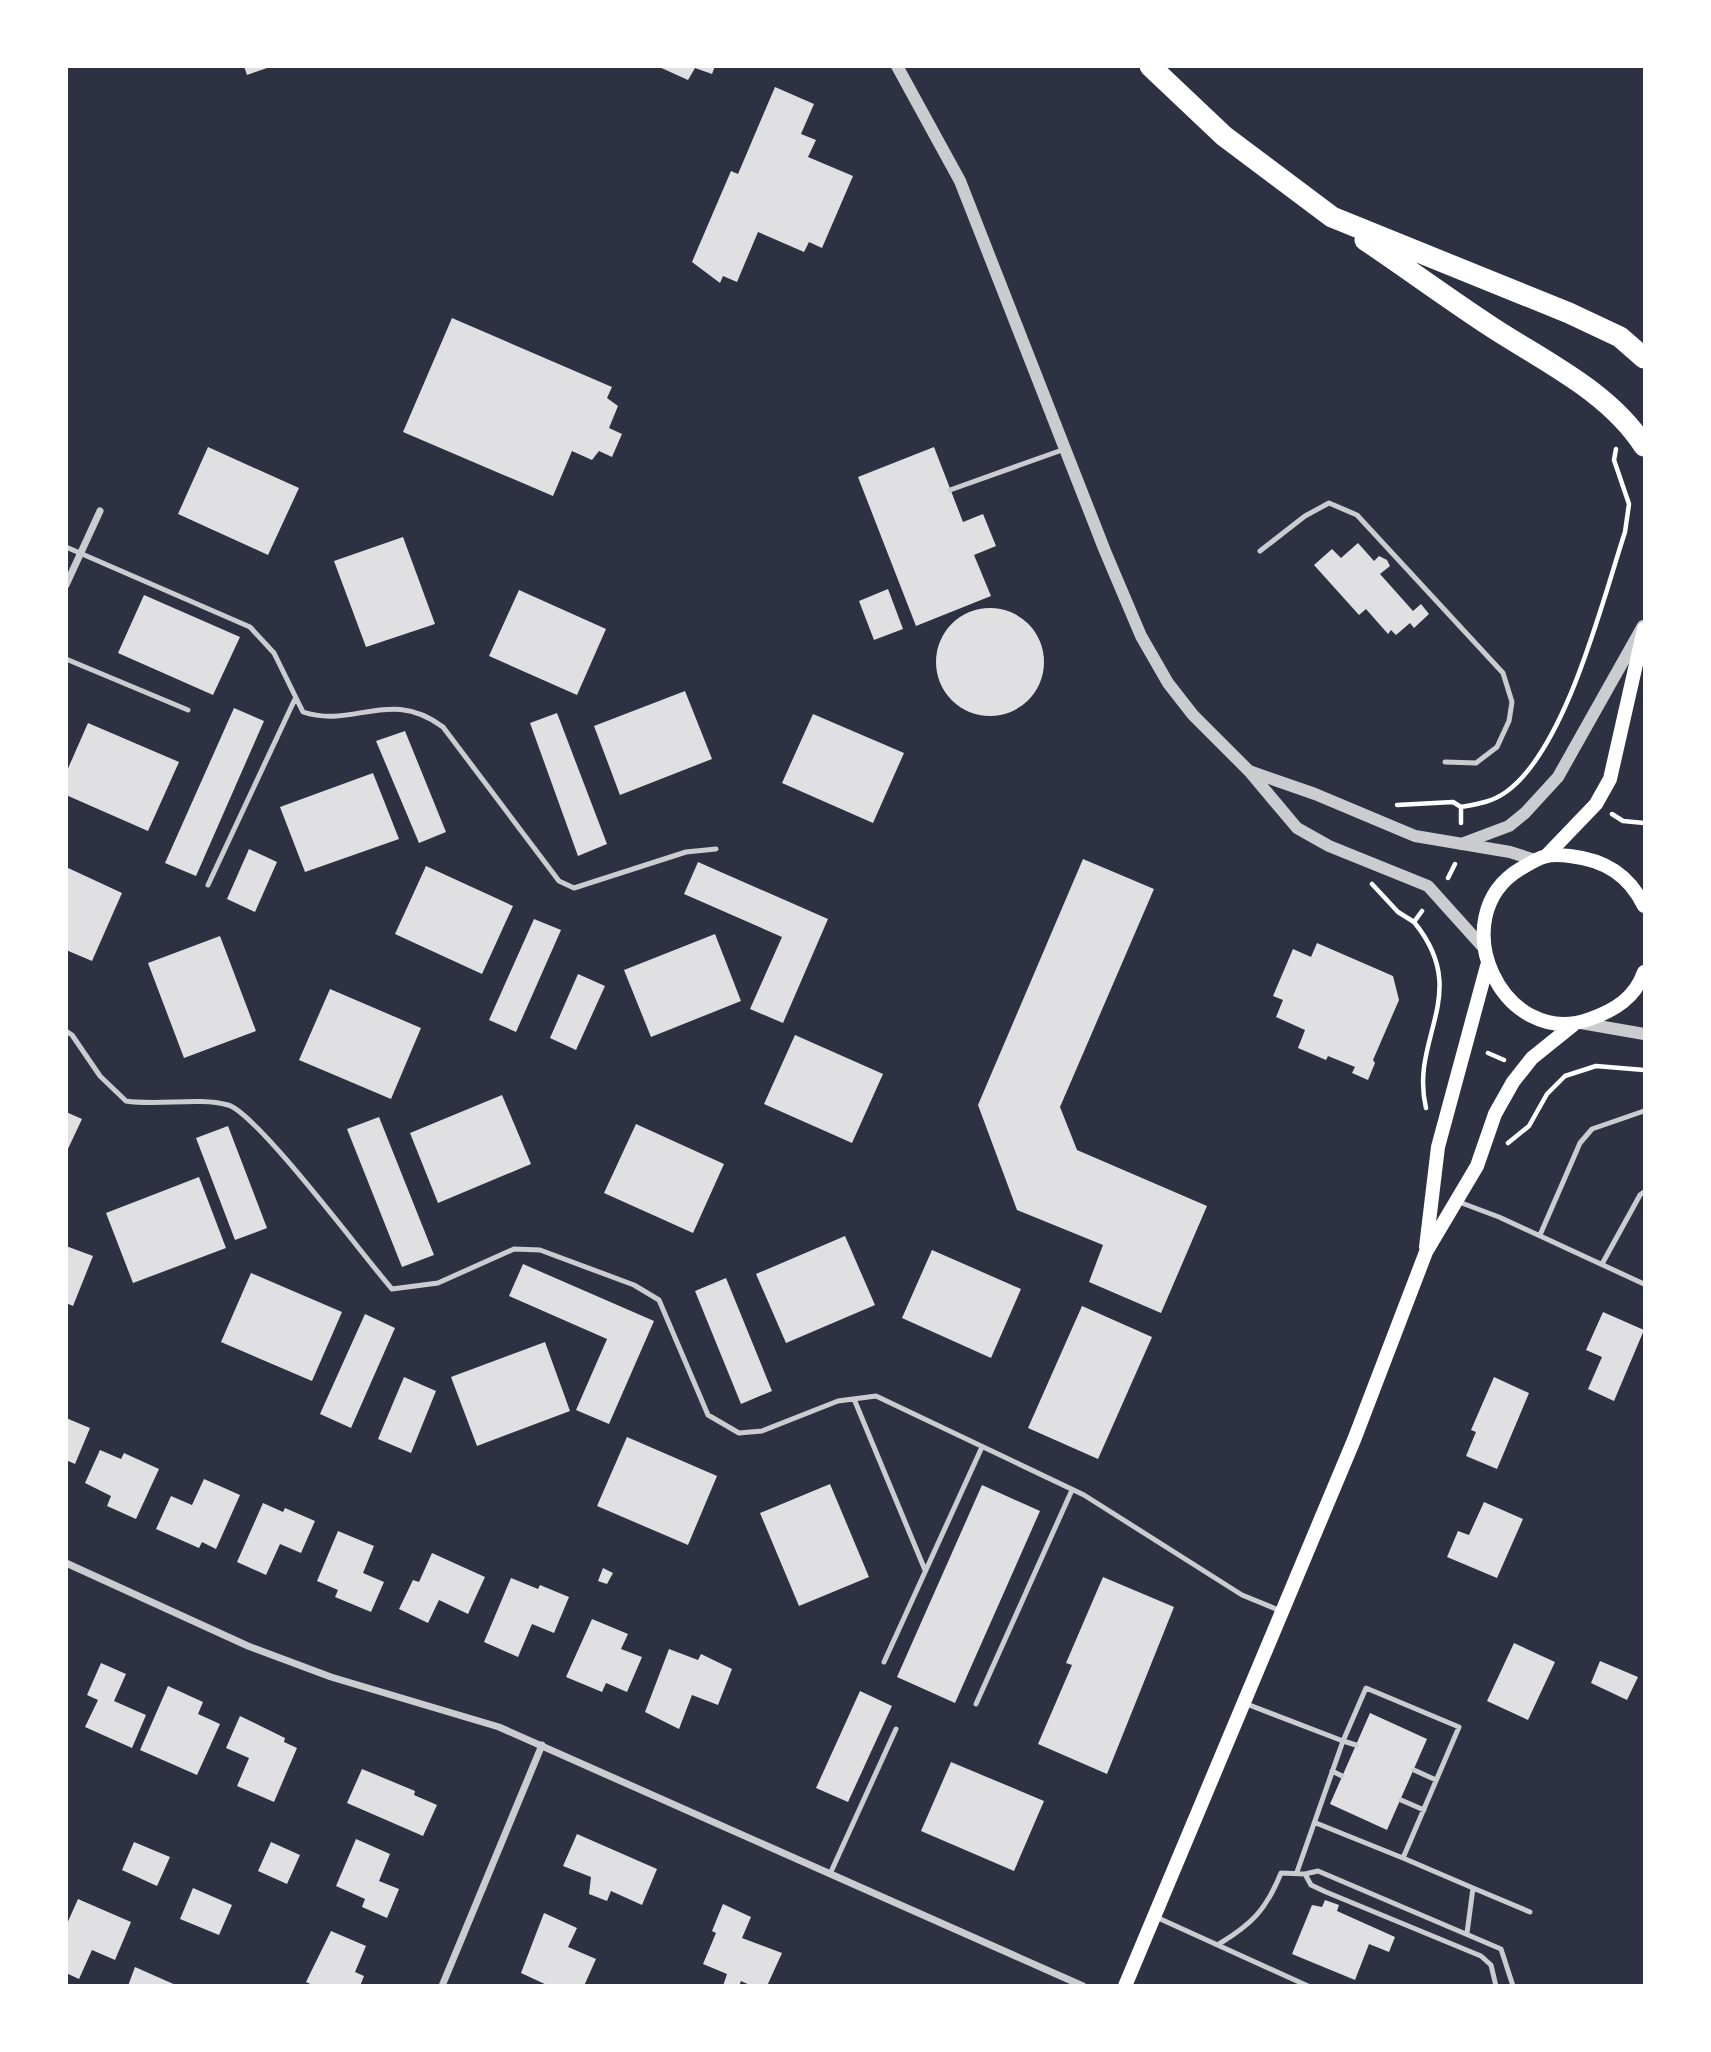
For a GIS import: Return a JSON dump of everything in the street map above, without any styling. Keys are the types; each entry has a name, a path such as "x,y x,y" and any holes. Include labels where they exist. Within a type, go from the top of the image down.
{"highway":[{"path":"1150,66 1224,136 1332,217 1492,328 1562,370 1623,418 1644,446"},
{"path":"1332,217 1569,313 1620,337 1644,358"}],"main road":[{"path":"1577,1024 1549,1022 1518,1009 1506,999 1487,966 1482,946 1484,919 1495,894 1512,874 1542,857 1596,804 1610,779 1644,629"},
{"path":"1542,857 1584,857 1613,867 1635,888 1644,906"},
{"path":"1426,1252 1438,1147 1487,966"},
{"path":"1125,1986 1354,1440 1426,1252 1476,1166 1495,1114 1532,1058 1577,1024 1622,1004 1644,972"}],"street":[{"path":"897,66 960,181 1141,636 1158,667 1193,715 1249,771 1297,828 1329,846 1427,887 1482,946"},
{"path":"66,585 100,511"},
{"path":"1458,845 1509,826 1525,813 1558,777 1644,623"},
{"path":"1249,771 1315,794 1415,836 1542,857"},
{"path":"1577,1024 1644,1034"},
{"path":"66,1563 331,1677 499,1727 1083,1986"},
{"path":"442,1986 542,1745"}],"lane":[{"path":"950,490 1065,449"},
{"path":"1260,551 1305,516 1328,503 1357,515 1503,673 1513,702 1509,721 1497,747 1476,763 1445,762"},
{"path":"66,547 250,627 274,653 303,712 321,718 390,708 424,713 443,727 559,881 574,888 687,852 716,849"},
{"path":"66,659 188,710"},
{"path":"208,885 295,699"},
{"path":"66,1031 72,1035 100,1076 126,1101 230,1105 256,1126 392,1289 414,1289 438,1283 514,1249 540,1250 634,1285 659,1300 708,1415 739,1433 762,1431 838,1401 876,1396 1072,1490 1242,1595 1281,1611"},
{"path":"1540,1235 1580,1143 1592,1129 1644,1111"},
{"path":"1602,1264 1644,1192"},
{"path":"1456,1200 1540,1235 1644,1284"},
{"path":"855,1399 925,1570"},
{"path":"884,1662 982,1447"},
{"path":"976,1704 1072,1490"},
{"path":"1297,1872 1343,1741 1366,1688 1459,1727 1403,1858"},
{"path":"1243,1702 1356,1745"},
{"path":"830,1874 896,1730"},
{"path":"1414,1770 1436,1780"},
{"path":"1332,1771 1342,1776"},
{"path":"1401,1800 1424,1810"},
{"path":"1316,1823 1530,1912"},
{"path":"1219,1944 1249,1926 1262,1910 1281,1873 1306,1874 1318,1871 1501,1949 1513,1986"},
{"path":"1306,1874 1311,1885 1481,1956 1491,1965 1496,1986"},
{"path":"1467,1933 1473,1888"},
{"path":"1153,1916 1308,1986"}],"path":[{"path":"1376,821 1397,805 1453,802 1461,807 1491,801 1509,790 1543,747 1568,698 1625,532 1629,504 1614,460 1623,418"},
{"path":"1461,807 1461,824"},
{"path":"1448,878 1455,864"},
{"path":"1414,922 1422,911"},
{"path":"1398,912 1414,922 1431,942 1438,968 1438,1008 1421,1072"},
{"path":"1431,1038 1439,1040"},
{"path":"1488,1053 1504,1060"},
{"path":"1529,1126 1546,1094 1565,1076 1596,1066 1644,1070"},
{"path":"1536,1086 1546,1094"}],"building":[{"path":"244,66 270,66 270,67 247,75"},
{"path":"657,66 715,66 712,74 695,68 688,80"},
{"path":"775,87 814,104 801,134 816,140 808,157 853,176 822,248 809,242 804,252 758,232 737,282 723,276 720,283 692,262 731,171 738,174"},
{"path":"452,318 612,387 607,398 618,406 609,428 622,434 612,457 599,451 592,460 572,451 553,496 403,432"},
{"path":"208,447 299,488 268,555 178,514"},
{"path":"934,447 963,522 983,514 996,546 974,555 991,596 916,626 858,477"},
{"path":"403,537 435,624 366,647 334,561"},
{"path":"1358,543 1374,561 1379,556 1387,560 1390,566 1380,574 1413,611 1421,604 1429,614 1414,628 1410,623 1396,635 1391,630 1388,634 1366,609 1359,615 1314,565 1332,549 1341,558"},
{"path":"888,589 903,629 874,640 859,601"},
{"path":"519,590 606,629 577,695 489,656"},
{"path":"144,595 240,637 213,695 118,653"},
{"path":"990,608 1011,612 1028,624 1040,641 1044,662 1040,683 1028,700 1011,712 990,716 969,712 952,700 940,683 936,662 940,641 952,624 969,612"},
{"path":"685,691 712,759 620,795 594,726"},
{"path":"234,708 264,721 196,876 165,863"},
{"path":"557,713 607,844 578,856 530,723"},
{"path":"813,714 904,753 873,823 782,783"},
{"path":"88,723 179,762 148,831 66,795 66,773"},
{"path":"405,731 446,832 419,843 376,741"},
{"path":"373,773 399,839 305,872 280,807"},
{"path":"249,849 277,862 255,912 227,899"},
{"path":"1083,859 1154,889 1060,1107 1077,1150 1207,1206 1161,1313 1089,1282 1103,1245 1017,1210 978,1105"},
{"path":"698,862 828,919 783,1023 750,1009 782,937 684,894"},
{"path":"426,866 513,906 482,974 395,934"},
{"path":"66,867 122,893 92,961 66,950"},
{"path":"534,919 561,930 516,1032 489,1020"},
{"path":"715,934 741,1001 651,1037 624,970"},
{"path":"220,936 256,1031 184,1058 148,963"},
{"path":"1317,943 1393,976 1399,1000 1373,1060 1375,1063 1368,1080 1352,1073 1355,1067 1328,1056 1326,1060 1298,1048 1305,1030 1276,1017 1283,1000 1273,996 1293,949 1311,957"},
{"path":"578,974 605,986 576,1050 550,1038"},
{"path":"330,989 421,1028 391,1099 299,1060"},
{"path":"795,1035 883,1074 852,1143 764,1104"},
{"path":"502,1095 531,1164 438,1203 410,1133"},
{"path":"66,1112 82,1119 66,1153"},
{"path":"379,1117 434,1255 402,1267 347,1129"},
{"path":"636,1124 724,1164 693,1233 604,1193"},
{"path":"228,1126 267,1228 235,1240 196,1138"},
{"path":"199,1177 226,1248 133,1283 106,1213"},
{"path":"845,1236 875,1305 786,1343 756,1274"},
{"path":"66,1246 93,1256 73,1306 66,1303"},
{"path":"932,1250 1021,1289 991,1358 902,1318"},
{"path":"523,1264 654,1321 609,1424 576,1410 607,1339 509,1296"},
{"path":"251,1273 342,1312 312,1381 221,1342"},
{"path":"726,1278 772,1391 741,1404 695,1291"},
{"path":"1082,1306 1152,1337 1098,1459 1028,1428"},
{"path":"1603,1312 1644,1330 1614,1401 1588,1389 1602,1357 1586,1350"},
{"path":"365,1314 395,1328 351,1428 320,1414"},
{"path":"545,1342 570,1411 477,1446 451,1377"},
{"path":"404,1377 436,1391 411,1453 378,1439"},
{"path":"1494,1377 1529,1393 1497,1469 1466,1456 1476,1432 1471,1430"},
{"path":"66,1418 90,1428 75,1464 66,1460"},
{"path":"627,1437 717,1476 688,1545 597,1506"},
{"path":"100,1450 121,1459 124,1453 159,1469 136,1519 107,1506 111,1496 85,1483"},
{"path":"204,1479 240,1495 216,1549 202,1542 199,1548 156,1529 171,1496 192,1505"},
{"path":"830,1484 869,1577 799,1606 760,1513"},
{"path":"982,1485 1040,1511 955,1703 897,1677"},
{"path":"1484,1502 1523,1519 1497,1578 1447,1557 1458,1531 1469,1535"},
{"path":"263,1503 283,1512 285,1508 315,1521 301,1553 280,1544 266,1575 237,1562"},
{"path":"338,1531 374,1546 363,1573 384,1582 371,1612 335,1597 338,1590 317,1581"},
{"path":"432,1553 485,1577 468,1614 439,1600 428,1623 399,1609 413,1580 419,1582"},
{"path":"603,1568 613,1573 607,1584 598,1581"},
{"path":"1103,1577 1174,1607 1107,1774 1038,1744 1072,1665 1066,1663"},
{"path":"511,1578 538,1589 540,1585 569,1597 554,1633 532,1624 518,1657 484,1642"},
{"path":"592,1619 628,1634 621,1649 642,1657 627,1692 606,1683 602,1692 566,1677"},
{"path":"1514,1643 1555,1662 1528,1720 1487,1701"},
{"path":"669,1649 698,1660 701,1654 732,1669 718,1705 692,1695 679,1729 645,1712"},
{"path":"1600,1661 1638,1677 1627,1700 1591,1683"},
{"path":"101,1663 126,1674 114,1701 146,1715 132,1748 85,1727 98,1700 87,1695"},
{"path":"168,1686 203,1702 198,1714 220,1724 197,1775 140,1750"},
{"path":"860,1691 892,1706 848,1802 816,1788"},
{"path":"1370,1713 1427,1739 1387,1830 1330,1804"},
{"path":"240,1716 285,1738 284,1742 297,1748 274,1802 237,1786 249,1758 226,1748"},
{"path":"951,1762 1044,1801 1014,1871 921,1831"},
{"path":"362,1769 415,1791 414,1795 437,1805 423,1836 347,1803"},
{"path":"577,1834 657,1869 642,1905 611,1891 607,1901 589,1894 591,1877 563,1866"},
{"path":"356,1839 390,1854 379,1881 399,1889 387,1918 362,1907 365,1899 336,1886"},
{"path":"134,1842 170,1857 157,1886 122,1870"},
{"path":"271,1842 300,1855 287,1884 258,1871"},
{"path":"193,1888 232,1905 219,1935 180,1919"},
{"path":"78,1899 131,1922 115,1960 92,1950 79,1979 66,1973 66,1926"},
{"path":"1325,1900 1339,1905 1337,1911 1395,1937 1389,1952 1369,1944 1355,1980 1292,1954 1312,1905 1322,1907"},
{"path":"723,1904 751,1917 742,1938 782,1953 767,1986 752,1986 741,1981 739,1986 723,1986 727,1974 703,1964 716,1933 712,1931"},
{"path":"544,1913 577,1928 568,1947 596,1959 584,1986 549,1986 521,1973"},
{"path":"331,1931 366,1946 355,1972 364,1976 360,1986 315,1986 306,1982"},
{"path":"135,1967 178,1986 128,1986"}]}
